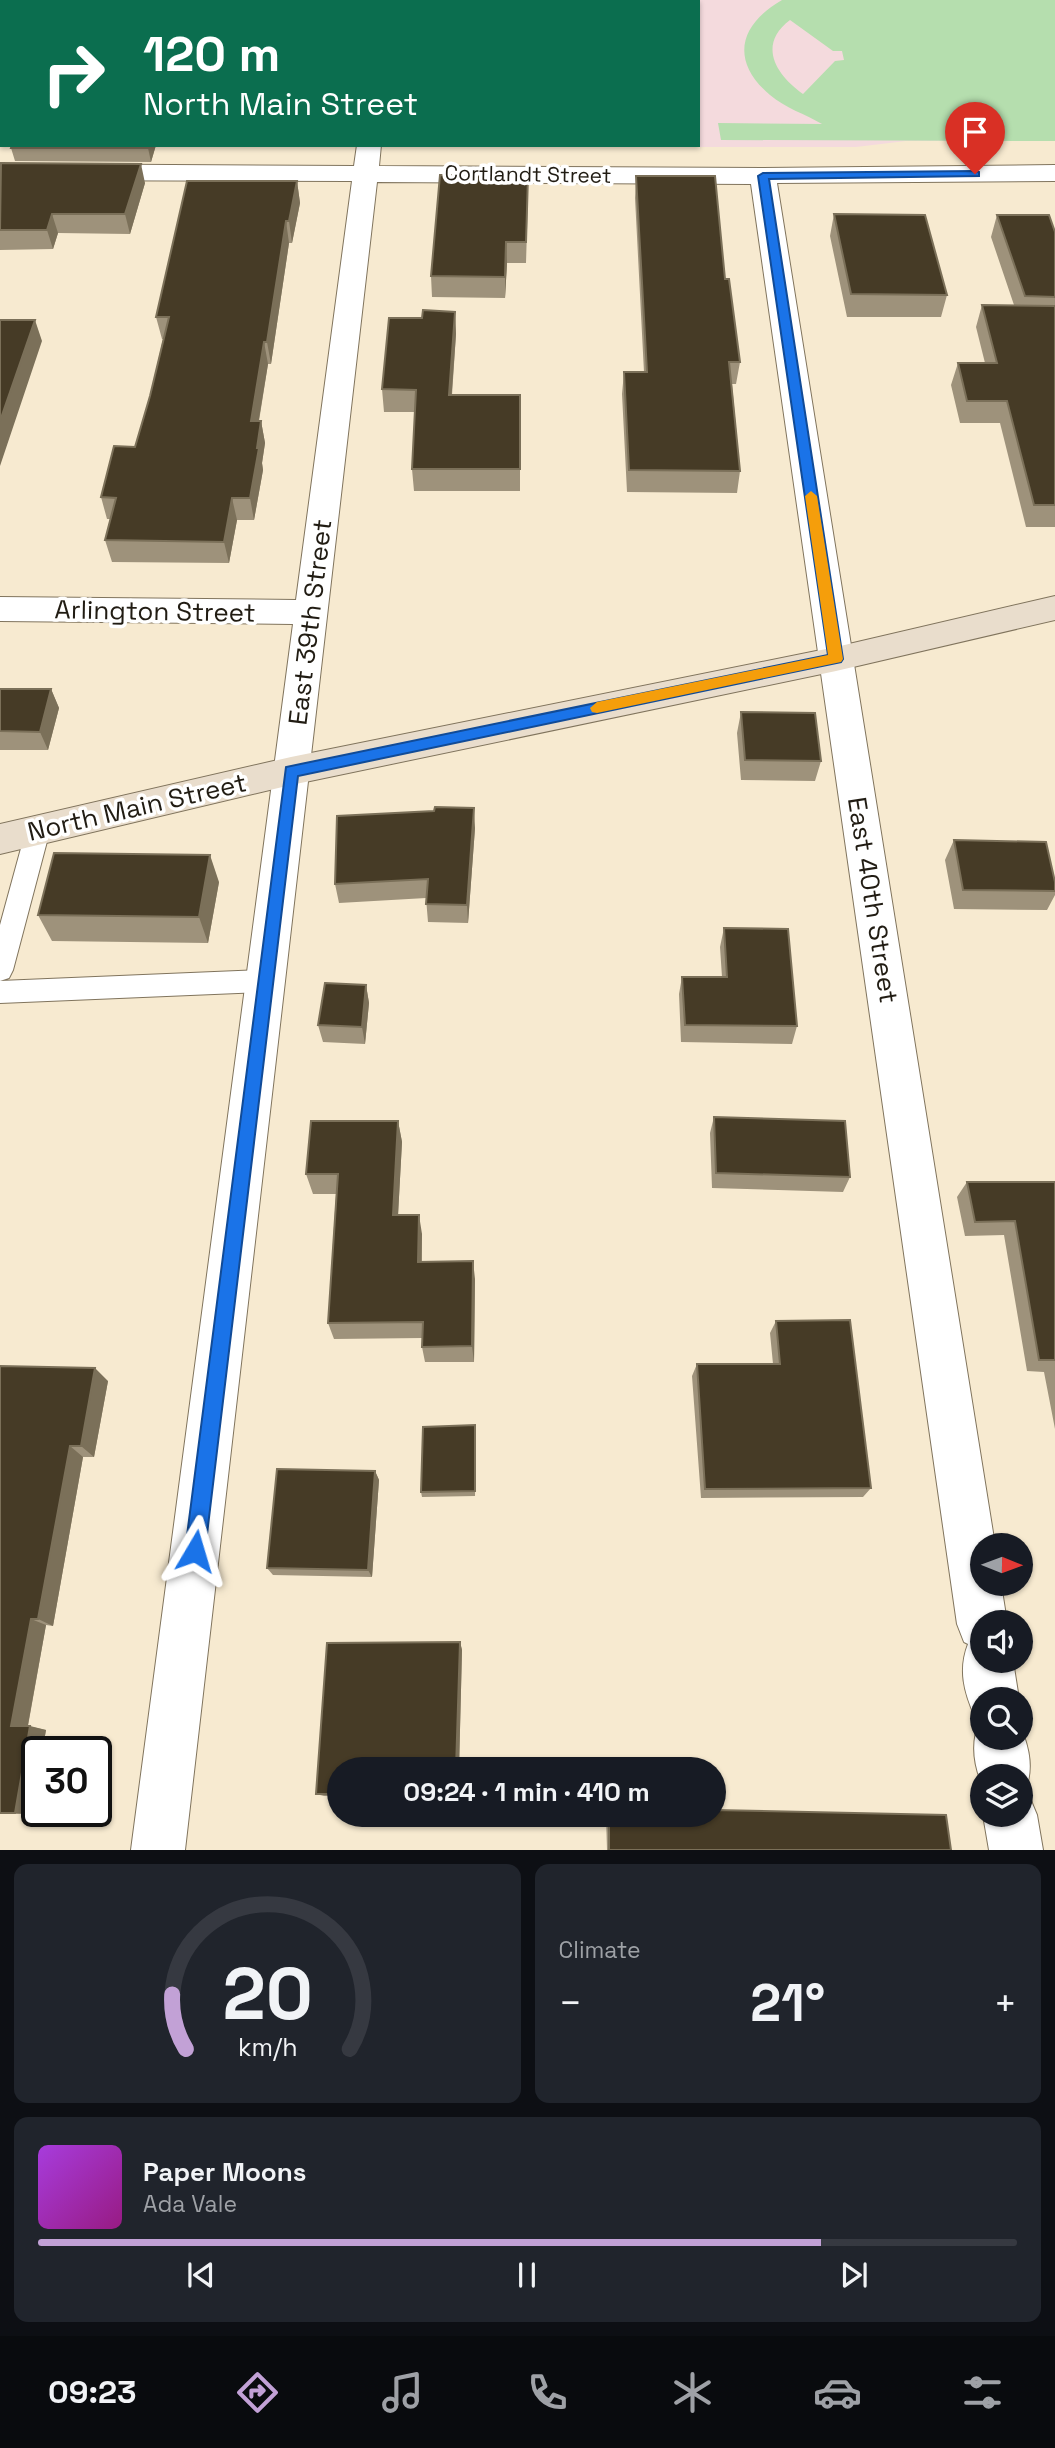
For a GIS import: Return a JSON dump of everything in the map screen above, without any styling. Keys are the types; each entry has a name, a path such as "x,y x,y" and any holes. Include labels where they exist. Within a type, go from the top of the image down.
{"main road":[{"name":"North Main Street","path":"0,839 291,771 836,659 1055,608"}],"street":[{"name":"Cortlandt Street","path":"0,172 367,159 763,176 1055,173"},
{"name":"East 39th Street","path":"158,1850 367,159"},
{"name":"East 40th Street","path":"763,176 980,1610"},
{"name":"Arlington Street","path":"0,609 311,612"},
{"path":"1012,1827 1016,1850"}],"lane":[{"path":"0,971 38,830"},
{"path":"0,992 265,981"}],"shaded area":[{"path":"700,0 1055,0 1055,141 906,141 856,147 700,147"}],"green space":[{"path":"782,0 1055,0 1055,141 721,140 718,123 822,124 776,100 757,82 749,69 745,43 749,31 768,10","holes":["790,20 833,51 842,51 844,60 835,61 803,94 778,69 772,49 774,39"]}],"building":[{"path":"11,147 148,147 148,148"},
{"path":"1,163 141,164 125,214 52,214 47,230 0,230"},
{"path":"440,175 528,176 526,242 506,242 505,277 431,276"},
{"path":"636,176 715,176 725,279 729,279 740,362 729,362 740,471 629,470 624,372 647,372"},
{"path":"187,181 297,181 289,221 286,221 267,342 264,342 251,421 261,421 250,498 232,498 224,542 105,540 116,498 101,497 114,446 135,447 150,396 169,317 156,317"},
{"path":"834,214 925,215 947,295 851,294"},
{"path":"997,215 1049,215 1055,232 1055,297 1025,296"},
{"path":"982,305 1055,306 1055,505 1034,505 1007,401 967,401 958,363 997,363"},
{"path":"423,310 455,312 449,395 520,395 520,469 412,469 416,390 382,389 389,318 422,318"},
{"path":"0,320 35,320 0,421"},
{"path":"0,689 51,689 40,732 0,731"},
{"path":"741,712 815,713 821,761 745,760"},
{"path":"435,807 474,808 467,905 426,904 428,879 335,884 337,816 434,811"},
{"path":"954,840 1046,842 1055,891 963,890"},
{"path":"54,853 210,855 199,917 38,915"},
{"path":"724,928 788,929 797,1026 685,1025 682,977 727,977"},
{"path":"325,983 366,985 362,1027 318,1025"},
{"path":"714,1117 845,1121 850,1177 716,1173"},
{"path":"311,1121 398,1121 393,1215 419,1215 418,1262 473,1261 472,1346 422,1347 423,1322 328,1323 338,1174 306,1174"},
{"path":"967,1182 1055,1182 1055,1360 1039,1360 1015,1221 975,1222"},
{"path":"850,1320 871,1488 705,1489 697,1364 780,1364 776,1321"},
{"path":"0,1366 95,1368 81,1446 70,1446 38,1619 31,1619 11,1726 30,1726 28,1736 21,1736 21,1778 15,1813 0,1813"},
{"path":"475,1425 475,1491 421,1492 423,1427"},
{"path":"277,1469 375,1471 368,1570 267,1568"},
{"path":"460,1642 456,1757 327,1757 327,1794 316,1794 327,1643"},
{"path":"726,1810 946,1815 951,1850 609,1850 609,1827 726,1827"}],"slow traffic":[{"path":"597,708 836,659 811,496"}],"route":[{"path":"195,1551 291,771 836,659 763,176 975,174"}]}
